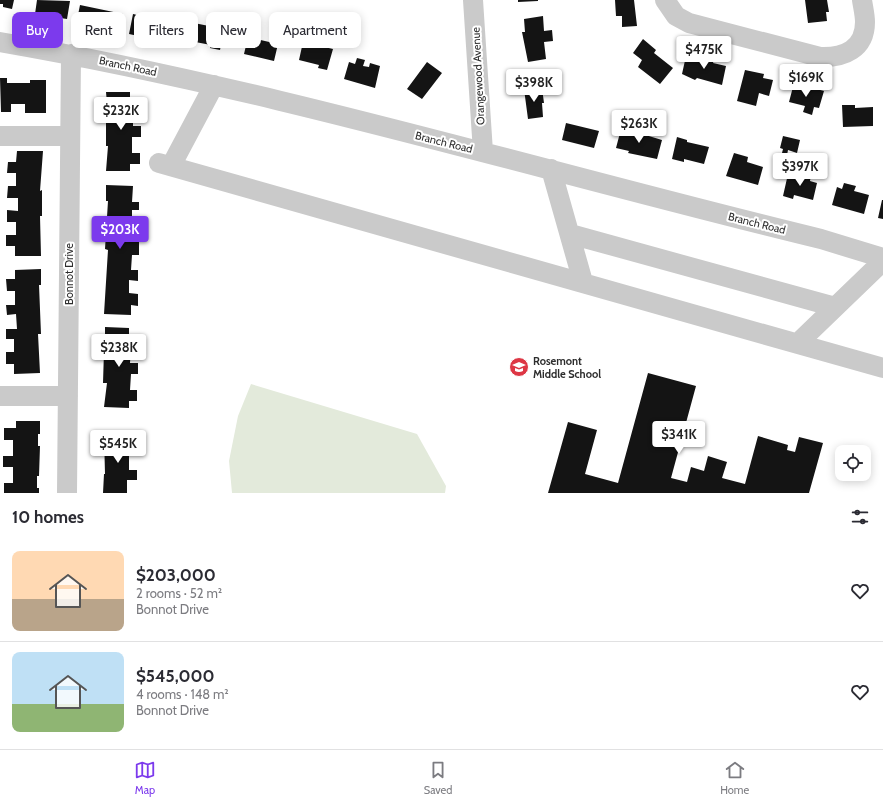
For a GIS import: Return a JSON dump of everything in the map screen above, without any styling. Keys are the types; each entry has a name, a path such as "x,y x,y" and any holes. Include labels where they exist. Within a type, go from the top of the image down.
{"street":[{"name":"Orangewood Avenue","path":"473,0 483,152"},
{"path":"665,0 676,16 689,23 820,57 842,55 850,51 858,43 863,32 865,21 862,0"},
{"name":"Branch Road","path":"0,42 121,64 351,118 821,239 883,260"},
{"name":"Bonnot Drive","path":"67,493 71,54"},
{"path":"214,86 165,165 883,368"},
{"path":"0,136 70,136"},
{"path":"551,170 583,282"},
{"path":"570,234 836,307"},
{"path":"798,343 883,260"},
{"path":"0,396 68,396"}],"green space":[{"path":"251,384 417,434 446,486 445,493 232,493 229,461 238,416"}],"building":[{"path":"0,0 14,0 12,9 3,7 3,4 0,4"},
{"path":"37,0 70,1 67,19 63,18 63,12 35,12"},
{"path":"518,0 538,0 538,1 518,2"},
{"path":"615,0 634,0 637,26 622,27 622,16 616,16"},
{"path":"805,0 827,0 829,12 826,12 827,21 808,23"},
{"path":"80,5 113,12 79,12"},
{"path":"133,14 134,14 134,35 129,34"},
{"path":"543,16 544,31 552,30 553,41 544,42 546,59 528,62 522,32 525,32 524,19"},
{"path":"198,24 206,25 206,44 198,43"},
{"path":"643,39 656,50 654,53 673,68 660,84 638,67 642,60 633,53"},
{"path":"261,40 269,42 269,48 277,48 274,61 244,54 245,48 261,48"},
{"path":"210,48 220,48 220,50"},
{"path":"302,48 333,49 327,70 318,68 319,65 299,60"},
{"path":"686,56 700,60 701,57 714,60 713,63 726,66 722,85 697,78 695,80 682,74"},
{"path":"357,58 365,60 363,66 369,67 370,63 380,66 375,88 344,79 349,62 355,64"},
{"path":"427,62 442,73 422,99 407,89"},
{"path":"745,70 764,74 763,78 773,80 769,96 759,93 756,106 737,101"},
{"path":"0,78 7,78 7,83 30,83 30,80 46,80 46,113 25,113 25,104 11,104 11,112 1,112"},
{"path":"794,83 824,91 819,108 814,107 812,115 803,112 805,106 789,102"},
{"path":"542,88 544,103 542,103 543,117 528,119 524,89"},
{"path":"106,92 130,92 130,99 140,99 140,109 133,109 133,126 141,126 141,137 132,137 132,153 140,153 140,164 130,164 130,171 106,171 108,146 106,146 106,115 108,115"},
{"path":"842,105 855,105 855,108 873,107 873,126 843,127"},
{"path":"566,123 599,131 594,148 562,140"},
{"path":"621,129 662,140 657,159 628,153 629,151 616,148"},
{"path":"783,136 800,140 797,153 788,150 787,155 782,153 783,149 780,148"},
{"path":"677,137 687,140 687,142 709,147 704,164 684,159 684,162 672,159"},
{"path":"17,151 43,151 40,191 42,190 42,216 40,216 41,256 15,256 15,246 6,246 6,235 16,235 16,222 7,222 7,210 18,211 18,198 7,198 8,186 16,186 16,173 7,173 8,162 16,162"},
{"path":"734,153 748,157 747,162 763,167 758,185 726,176"},
{"path":"799,172 811,175 810,181 817,183 813,200 794,195 793,199 783,196 788,174 798,177"},
{"path":"844,183 856,186 854,191 869,195 864,214 832,205 837,187 842,189"},
{"path":"106,185 133,186 132,202 139,202 139,210 132,210 132,221 139,221 139,230 130,230 130,240 139,240 139,255 132,255 131,270 138,270 138,281 129,280 129,293 138,294 138,306 131,305 131,315 104,314 108,250 105,249 108,201 106,201"},
{"path":"883,200 883,219 878,218"},
{"path":"41,269 41,285 39,285 41,334 38,334 40,373 14,374 14,364 6,364 6,352 14,352 14,339 6,339 6,329 17,329 16,314 7,315 6,305 15,305 15,291 7,291 6,279 15,279 15,270"},
{"path":"105,327 129,328 129,337 138,337 138,346 131,346 130,363 138,363 138,374 131,374 130,390 137,390 137,401 129,401 129,408 104,407 107,383 103,383 104,351 107,352"},
{"path":"648,373 696,386 671,478 687,482 691,467 704,471 708,456 727,462 722,478 745,484 758,436 788,445 787,450 795,452 799,437 823,443 809,493 548,493 568,422 597,430 585,474 618,483"},
{"path":"16,421 40,421 40,434 38,434 38,446 40,446 39,476 37,476 37,488 39,488 39,493 4,493 4,483 13,483 13,467 3,467 3,456 13,456 13,440 4,440 4,428 16,428"},
{"path":"104,435 129,435 129,446 137,446 137,455 129,455 129,470 137,470 137,480 127,480 127,493 103,493 105,474"}],"place":[{"name":"Rosemont Middle School","path":"519,367"}]}
